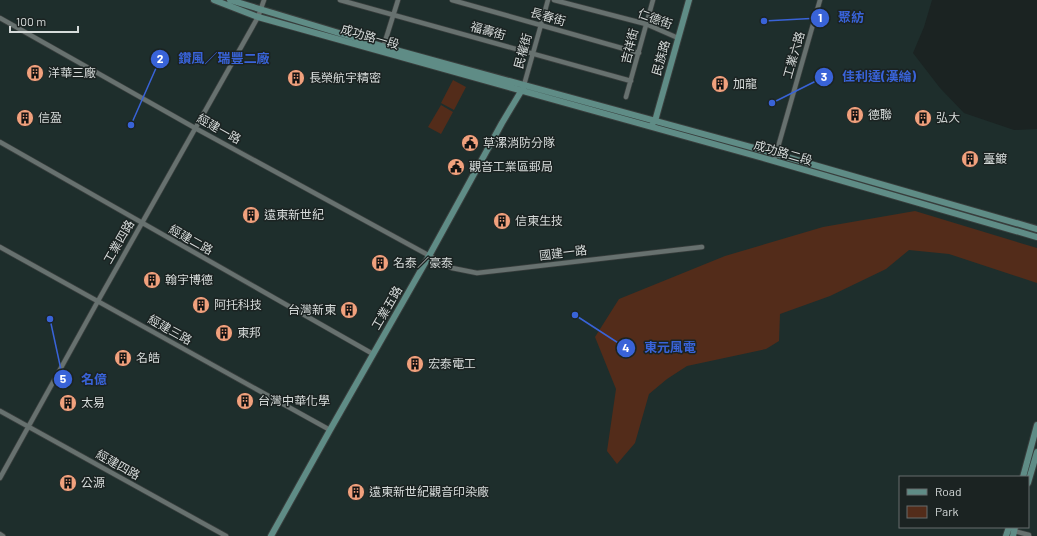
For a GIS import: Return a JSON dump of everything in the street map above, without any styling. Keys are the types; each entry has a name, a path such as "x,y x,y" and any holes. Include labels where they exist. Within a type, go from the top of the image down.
{"street":[{"name":"成功路一段","path":"214,0 258,17 383,49 523,88"},
{"name":"成功路一段","path":"230,0 383,49"},
{"name":"工業四路","path":"0,478 262,10 264,0"},
{"name":"福壽街","path":"340,0 631,81"},
{"path":"383,49 398,0"},
{"name":"長春街","path":"452,0 639,53"},
{"name":"民權街","path":"523,88 548,0"},
{"name":"仁德街","path":"554,0 646,24 678,38"},
{"name":"吉祥街","path":"626,97 653,0"},
{"name":"民族路","path":"655,121 689,0"},
{"name":"工業六路","path":"774,161 820,0"},
{"name":"經建一路","path":"0,18 195,128 429,256"},
{"name":"成功路二段","path":"523,88 655,121 776,154 1037,229"},
{"name":"成功路二段","path":"523,88 650,127 1037,237"},
{"name":"工業五路","path":"271,536 523,88"},
{"path":"650,127 655,121"},
{"name":"經建二路","path":"0,142 373,354"},
{"name":"經建三路","path":"0,247 330,430"},
{"name":"國建一路","path":"429,256 452,268 477,273 702,247"},
{"name":"經建四路","path":"0,411 226,536"},
{"path":"1023,476 1037,425"},
{"path":"1029,480 1037,452"},
{"path":"1006,536 1013,530 1030,535 1029,536"}],"shaded area":[{"path":"0,0 932,0 924,27 913,53 940,88 964,113 1014,130 1037,129 1037,536 0,536"}],"green space":[{"path":"453,80 466,87 454,110 441,103"},
{"path":"441,105 453,112 441,134 428,127"},
{"path":"915,211 1037,248 1037,283 949,254 909,250 886,269 830,296 780,314 779,341 766,349 687,366 667,379 649,394 635,443 617,464 607,451 616,389 595,337 619,299 725,256 823,227"}],"place":[{"name":"聚紡","path":"764,21"},
{"name":"洋華三廠","path":"35,73"},
{"name":"長榮航宇精密","path":"296,78"},
{"name":"加龍","path":"720,84"},
{"name":"佳利達(漢綸)","path":"772,103"},
{"name":"德聯","path":"855,115"},
{"name":"信盈","path":"25,118"},
{"name":"弘大","path":"923,118"},
{"name":"鑽風／瑞豐二廠","path":"131,125"},
{"name":"草漯消防分隊","path":"470,143"},
{"name":"臺鍍","path":"970,159"},
{"name":"觀音工業區郵局","path":"456,167"},
{"name":"遠東新世紀","path":"251,215"},
{"name":"信東生技","path":"502,221"},
{"name":"名泰／豪泰","path":"380,263"},
{"name":"翰宇博德","path":"152,280"},
{"name":"阿托科技","path":"201,305"},
{"name":"台灣新東","path":"349,310"},
{"name":"東元風電","path":"575,315"},
{"name":"名億","path":"50,319"},
{"name":"東邦","path":"224,333"},
{"name":"名皓","path":"123,358"},
{"name":"宏泰電工","path":"415,364"},
{"name":"台灣中華化學","path":"245,401"},
{"name":"太易","path":"68,403"},
{"name":"公源","path":"68,483"},
{"name":"遠東新世紀觀音印染廠","path":"356,492"}]}
